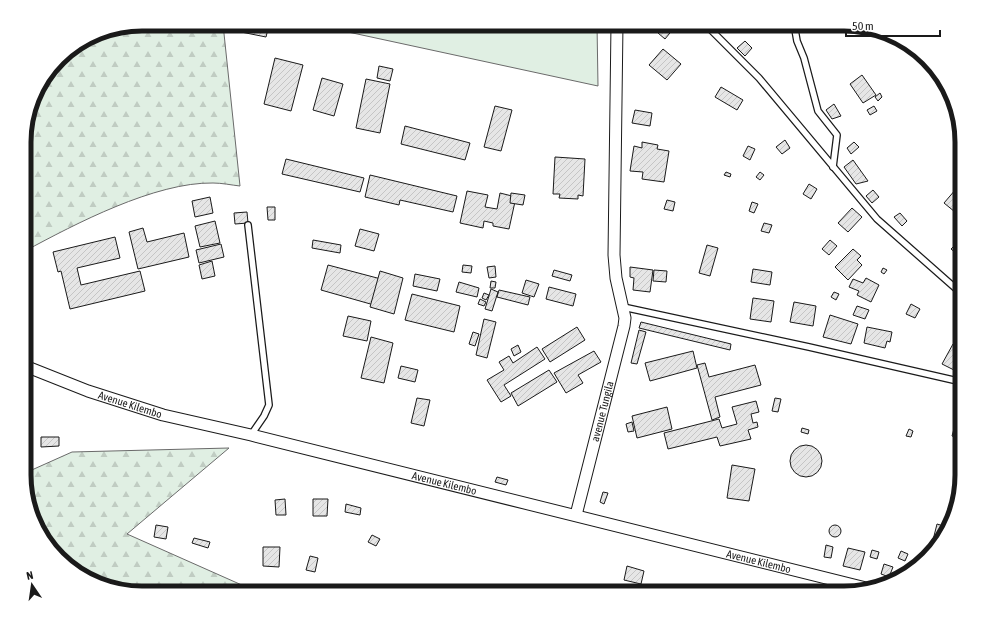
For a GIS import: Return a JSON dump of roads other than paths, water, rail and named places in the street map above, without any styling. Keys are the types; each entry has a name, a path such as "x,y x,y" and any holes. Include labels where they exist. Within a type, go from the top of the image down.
{"street":[{"name":"avenue Tungila","path":"576,515 624,326 623,307 616,278 614,255 617,31"},
{"name":"Avenue Kilembo","path":"31,368 88,392 163,415 251,434 856,585"}],"lane":[{"path":"712,31 759,78 877,220 955,288"},
{"path":"795,31 818,111 837,135 833,167"},
{"path":"248,225 268,405 264,416 251,434"},
{"path":"623,307 955,380"}]}
